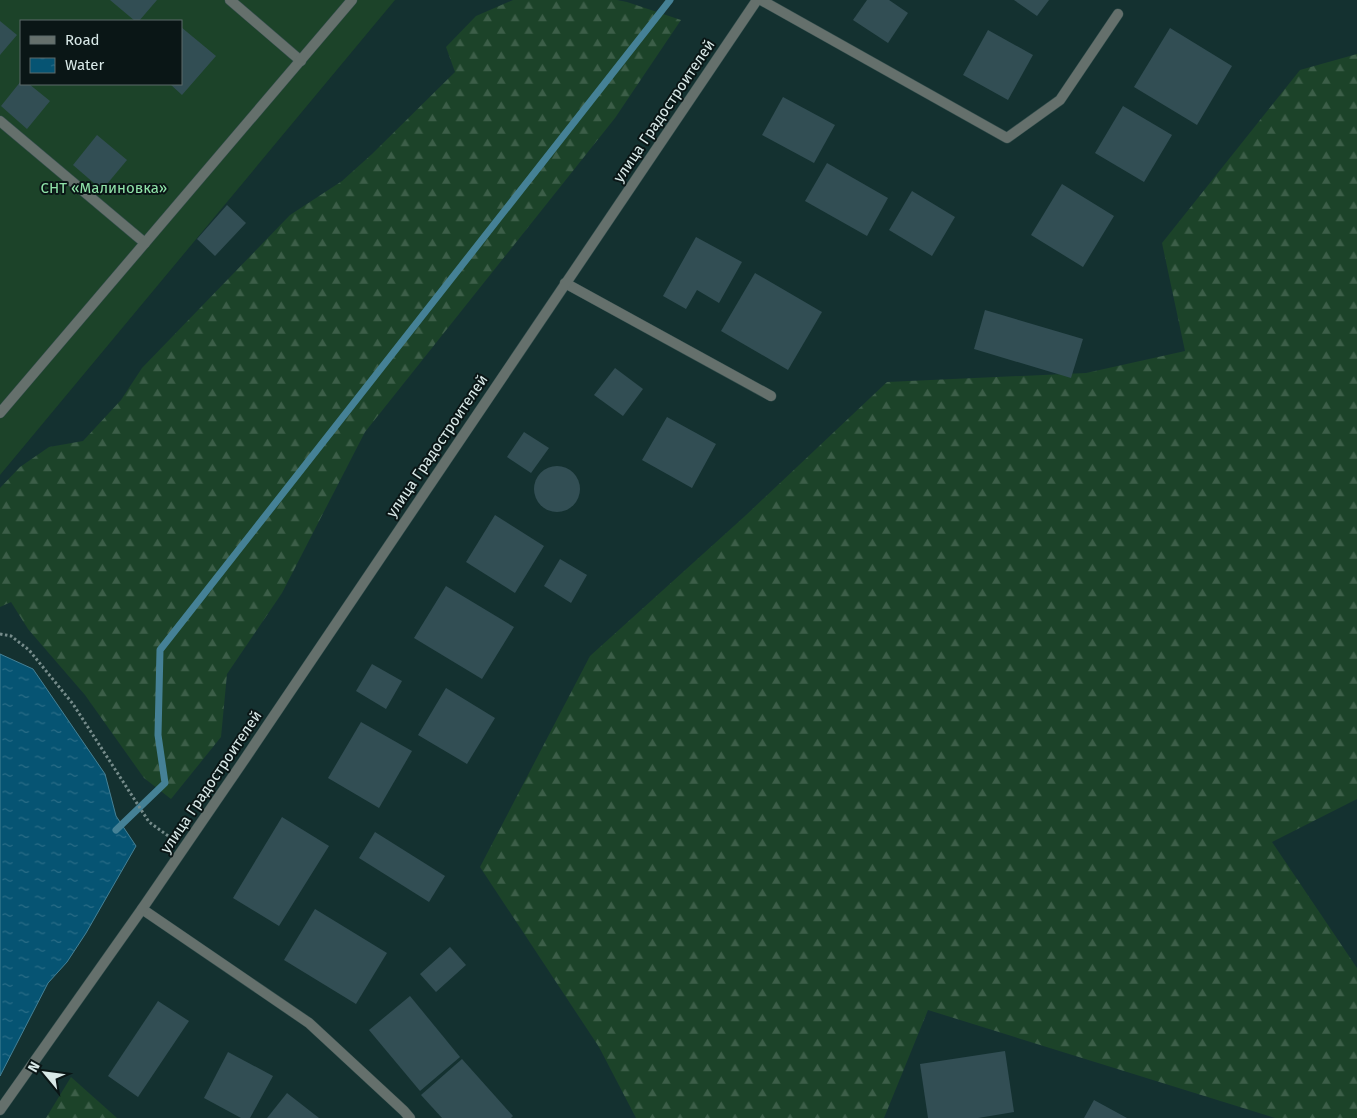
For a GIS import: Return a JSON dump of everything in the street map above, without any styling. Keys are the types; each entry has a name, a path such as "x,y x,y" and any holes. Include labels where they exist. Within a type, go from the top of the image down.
{"street":[{"path":"230,0 301,61"},
{"path":"0,413 352,0"},
{"name":"улица Градостроителей","path":"0,1110 142,909 757,0"},
{"path":"761,0 1007,138 1060,100 1118,14"},
{"path":"0,122 145,243"},
{"path":"566,283 771,396"},
{"path":"142,909 309,1023 410,1118"}],"path":[{"path":"0,634 11,636 29,650 73,704 149,822 184,847"}],"green space":[{"name":"СНТ «Малиновка»","path":"0,0 395,0 0,475"},
{"path":"513,0 617,0 681,20 615,118 365,432 282,593 227,674 221,737 171,799 144,778 85,695 28,629 11,602 0,607 0,488 20,467 49,447 83,441 121,400 142,368 290,215 342,181 455,72 446,47 476,16"},
{"path":"1357,54 1357,799 1272,842 1357,968 1357,1118 1275,1118 928,1010 884,1118 636,1118 599,1047 480,867 590,656 745,516 887,382 1086,373 1185,351 1162,243 1300,70"},
{"path":"71,1077 117,1118 46,1118"}],"water":[{"path":"0,654 33,669 105,774 116,816 136,846 86,933 67,962 48,983 0,1076"}],"building":[{"path":"110,0 157,0 140,20 134,20"},
{"path":"867,0 889,0 908,13 888,43 853,20"},
{"path":"1014,0 1049,0 1037,16"},
{"path":"0,21 17,35 0,55"},
{"path":"182,28 216,56 182,95 171,85 182,85"},
{"path":"1170,28 1232,66 1197,125 1134,87"},
{"path":"988,30 1033,55 1008,100 963,75"},
{"path":"20,82 20,85 30,85 50,101 27,129 1,106"},
{"path":"783,97 835,125 814,163 762,135"},
{"path":"1123,106 1172,135 1144,182 1095,153"},
{"path":"97,135 127,160 102,190 73,165"},
{"path":"827,163 888,198 867,236 805,201"},
{"path":"1062,184 1114,216 1083,267 1031,235"},
{"path":"912,191 955,217 932,256 889,230"},
{"path":"227,205 246,223 215,256 197,239"},
{"path":"696,237 742,262 719,303 697,290 686,309 663,296"},
{"path":"755,273 822,312 788,370 721,331"},
{"path":"985,310 1083,339 1071,378 974,349"},
{"path":"615,368 643,389 623,416 594,395"},
{"path":"667,417 716,444 692,488 642,460"},
{"path":"524,432 549,448 531,473 507,457"},
{"path":"552,466 562,466 574,472 579,480 579,498 574,506 566,511 552,512 544,509 537,502 534,494 534,484 537,476 544,469"},
{"path":"495,515 544,546 515,593 466,562"},
{"path":"560,559 587,575 571,603 544,586"},
{"path":"446,586 514,627 482,679 414,638"},
{"path":"372,664 402,681 386,709 356,691"},
{"path":"446,688 495,718 467,764 418,735"},
{"path":"361,722 412,751 379,808 328,778"},
{"path":"282,817 329,846 279,926 233,898"},
{"path":"375,832 445,876 429,902 359,858"},
{"path":"315,909 387,953 356,1004 284,960"},
{"path":"450,947 466,965 436,992 420,974"},
{"path":"410,996 460,1057 420,1091 369,1030"},
{"path":"158,1001 189,1021 138,1097 108,1076"},
{"path":"1005,1051 1014,1112 978,1118 928,1118 920,1064"},
{"path":"228,1052 273,1076 250,1118 241,1118 204,1098"},
{"path":"462,1059 513,1116 511,1118 442,1118 421,1095"},
{"path":"287,1093 319,1118 267,1118"},
{"path":"1094,1100 1127,1118 1084,1118"}],"waterway":[{"path":"116,830 165,783 158,735 160,650 670,0"}]}
